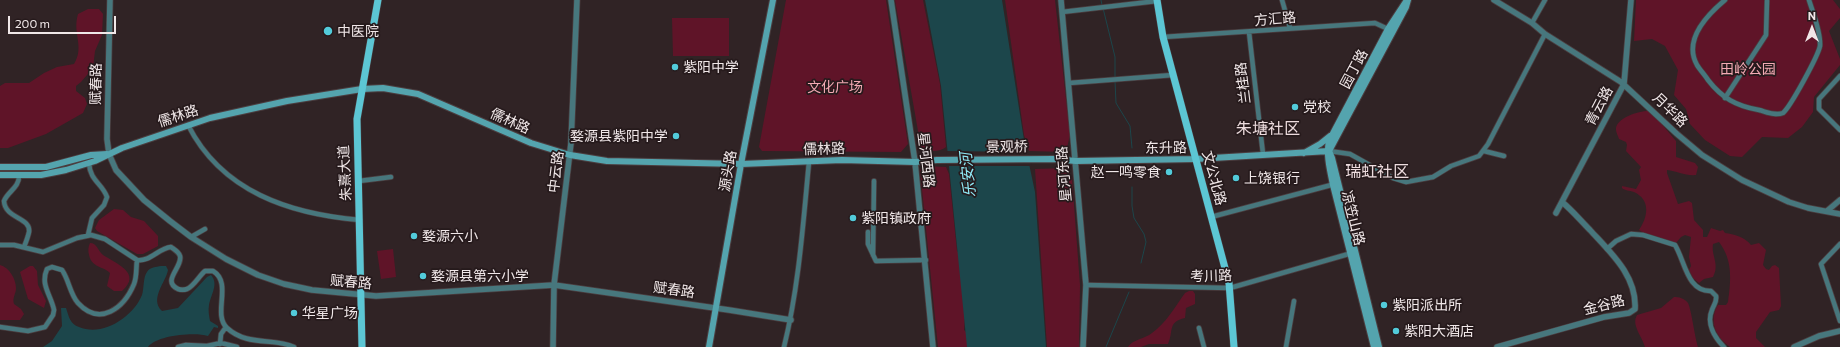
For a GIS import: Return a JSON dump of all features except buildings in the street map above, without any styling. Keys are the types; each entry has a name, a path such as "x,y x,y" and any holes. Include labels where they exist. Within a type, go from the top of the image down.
{"main road":[{"name":"朱熹大道","path":"362,347 357,119 378,0"},
{"name":"源头路","path":"709,347 741,164 772,0"},
{"path":"1329,151 1406,7 1407,0"},
{"name":"园丁路","path":"1329,151 1329,141 1388,29 1407,0"},
{"name":"文公北路","path":"1155,1 1160,17 1163,37 1230,288 1234,347"},
{"name":"儒林路","path":"0,175 41,175 66,170 89,163 122,148 210,118 288,101 362,89 382,88 418,94 454,109 506,134 570,155 607,161 741,164 842,160 915,162"},
{"path":"1303,153 1322,143 1333,134"},
{"name":"东升路","path":"1076,161 1196,159 1329,151"},
{"name":"凉笠山路","path":"1329,151 1328,158 1336,184 1374,347"},
{"path":"0,168 46,167 92,155 109,154"},
{"name":"景观桥","path":"915,162 937,160 1053,158 1076,161"},
{"name":"凉笠山路","path":"1352,253 1379,347"}],"street":[{"name":"赋春路","path":"110,0 107,139 109,154 116,170 144,200 191,237 258,275 284,284 312,290 362,296 410,295 554,285 791,320"},
{"name":"中云路","path":"553,347 554,285 570,155 577,0"},
{"name":"星河西路","path":"891,0 915,162 926,260 933,347"},
{"name":"星河东路","path":"1061,0 1086,285 1083,347"},
{"path":"1282,0 1290,28"},
{"name":"月华路","path":"1494,0 1532,23 1545,34 1624,84 1676,134 1702,155 1742,180 1789,202 1808,208 1840,214"},
{"path":"1532,23 1545,0"},
{"name":"青云路","path":"1556,213 1624,84 1631,0"},
{"path":"1725,0 1711,12 1700,26 1696,35 1694,50 1697,65 1717,91 1725,98 1742,107 1776,114 1783,114 1794,101 1820,46 1819,35 1809,0"},
{"path":"1062,12 1155,1"},
{"path":"1725,98 1766,34 1767,1"},
{"name":"方汇路","path":"1163,37 1375,23 1388,29"},
{"name":"兰桂路","path":"1249,32 1263,154"},
{"path":"1329,151 1350,154 1393,178 1406,182 1433,177 1451,166 1479,156 1484,151 1545,34"},
{"path":"1069,82 1173,75"},
{"path":"1840,76 1819,99 1818,104 1819,108 1840,130"},
{"path":"188,125 195,139 213,160 241,186 260,197 323,216 360,220"},
{"path":"1484,151 1504,156"},
{"path":"784,347 791,320 800,261 809,162"},
{"path":"88,235 92,218 104,205 107,197 105,192 90,174 89,163"},
{"path":"19,176 18,184 7,195 4,202 5,209 8,212 22,220 28,226 29,232 24,247"},
{"path":"359,181 391,177"},
{"path":"873,257 874,181"},
{"path":"1211,217 1336,184"},
{"path":"1827,211 1840,200"},
{"name":"金谷路","path":"1497,347 1604,317 1633,311 1635,302 1628,276 1620,263 1562,202"},
{"path":"191,237 205,229"},
{"path":"868,232 868,244 876,261 926,260"},
{"path":"1607,249 1616,241 1631,234 1643,235 1675,245 1685,264 1688,276 1694,285 1702,291 1711,291 1716,296 1716,302 1711,314 1712,328 1714,336 1724,347"},
{"path":"0,245 14,245 38,252 46,252 77,238 95,235 105,239 137,260 150,257 168,248 175,250 178,252 180,260 171,280 176,287 181,290 187,289 205,271 210,270 217,273 222,284 222,316 226,327 251,341 282,343 294,347"},
{"path":"1840,244 1821,264 1840,321"},
{"name":"考川路","path":"1086,285 1230,288 1352,253"},
{"path":"0,327 28,331 45,327 53,315 54,310 44,282 44,275 47,269 52,267 62,270 66,276 74,298 88,311 101,314 112,311 118,307 134,284 137,260"},
{"path":"1286,347 1294,301"},
{"path":"220,344 221,334 226,327"},
{"path":"1199,328 1204,347"},
{"path":"1794,347 1819,336 1840,331"},
{"path":"178,347 186,345 207,346 220,344 236,347"}],"green space":[{"name":"文化广场","path":"786,0 886,0 908,144 901,152 762,151 759,147"},
{"path":"895,0 923,0 940,84 946,147 938,151 931,151 921,148"},
{"path":"1005,0 1055,0 1070,135 1066,152 1029,151 1024,135"},
{"name":"田岭公园","path":"1636,0 1833,0 1840,9 1840,18 1829,31 1840,59 1840,65 1814,97 1813,112 1802,127 1788,138 1762,137 1742,157 1730,156 1705,140 1690,124 1686,109 1674,95 1678,70 1665,46 1652,39 1634,41"},
{"path":"88,9 99,9 103,14 102,35 95,51 93,68 76,86 76,91 85,98 87,104 83,113 46,134 8,148 0,148 0,86 5,83 29,83 44,73 57,67 74,64 77,58 79,46 76,28 78,14"},
{"path":"672,18 729,18 729,56 673,56"},
{"path":"1648,111 1654,115 1676,141 1676,157 1695,163 1698,167 1696,175 1688,175 1667,170 1667,173 1678,204 1689,201 1692,203 1694,220 1703,230 1703,237 1707,237 1711,228 1720,231 1723,230 1725,233 1739,236 1751,245 1759,243 1766,250 1763,265 1766,269 1769,270 1775,265 1779,268 1781,306 1779,310 1770,312 1756,332 1756,338 1765,347 1730,347 1717,334 1714,323 1715,311 1718,305 1726,305 1728,302 1730,286 1729,263 1724,249 1719,242 1713,244 1716,268 1713,277 1704,279 1699,283 1693,278 1689,270 1691,266 1689,257 1691,237 1685,235 1676,243 1647,235 1639,230 1646,214 1645,204 1639,195 1623,189 1622,186 1636,189 1641,180 1639,170 1641,167 1626,151 1626,142 1619,139 1616,130 1619,122 1628,116 1639,112"},
{"path":"923,166 946,167 949,174 957,251 963,257 966,306 964,330 968,334 968,347 938,347 920,170"},
{"path":"1067,168 1072,178 1080,285 1079,347 1047,347 1035,169"},
{"path":"114,209 123,210 131,217 144,221 158,236 158,246 143,254 137,254 97,231 95,228 99,220"},
{"path":"90,243 94,244 103,255 125,269 130,279 128,285 122,291 114,291 107,286 110,273 95,265 90,259 88,250"},
{"path":"393,249 396,277 381,279 377,251"},
{"path":"0,265 9,271 15,281 16,288 13,300 14,304 21,309 24,314 20,320 0,320"},
{"path":"30,266 33,266 37,271 38,285 46,301 44,308 28,299 20,272"},
{"path":"1193,291 1195,294 1195,304 1186,308 1185,318 1179,320 1173,325 1168,344 1149,344 1141,347 1128,347 1133,342 1149,335 1157,329 1185,293"},
{"path":"1674,297 1681,298 1688,303 1698,347 1645,347 1635,323 1637,315 1661,308"}],"water":[{"name":"乐安河","path":"925,0 1002,0 1024,140 1035,192 1046,347 967,347 941,86"},
{"path":"166,266 168,270 159,290 157,301 158,306 162,311 178,308 207,277 211,275 214,282 214,289 209,305 209,315 210,321 218,326 218,328 214,327 208,336 194,334 168,337 153,343 148,347 43,347 52,341 62,326 61,308 66,308 69,317 76,326 88,329 107,327 116,323 132,311 142,295 145,277 148,270"}],"pier":[{"path":"946,151 1028,152 1032,166 947,166"}],"waterway":[{"path":"1101,0 1102,5"},
{"path":"1103,8 1115,57 1115,78"},
{"path":"1115,81 1116,103 1130,126 1132,148"},
{"path":"1132,187 1132,206 1134,218 1144,234 1146,242 1141,263"},
{"path":"1106,347 1129,292"}],"place":[{"name":"中医院","path":"328,31"},
{"name":"紫阳中学","path":"675,67"},
{"name":"党校","path":"1295,107"},
{"name":"婺源县紫阳中学","path":"676,136"},
{"name":"赵一鸣零食","path":"1169,172"},
{"name":"上饶银行","path":"1236,178"},
{"name":"紫阳镇政府","path":"853,218"},
{"name":"婺源六小","path":"414,236"},
{"name":"婺源县第六小学","path":"423,276"},
{"name":"紫阳派出所","path":"1384,305"},
{"name":"华星广场","path":"294,313"},
{"name":"紫阳大酒店","path":"1396,331"}],"district":[{"name":"朱塘社区","path":"1268,129"},
{"name":"瑞虹社区","path":"1377,172"}]}
